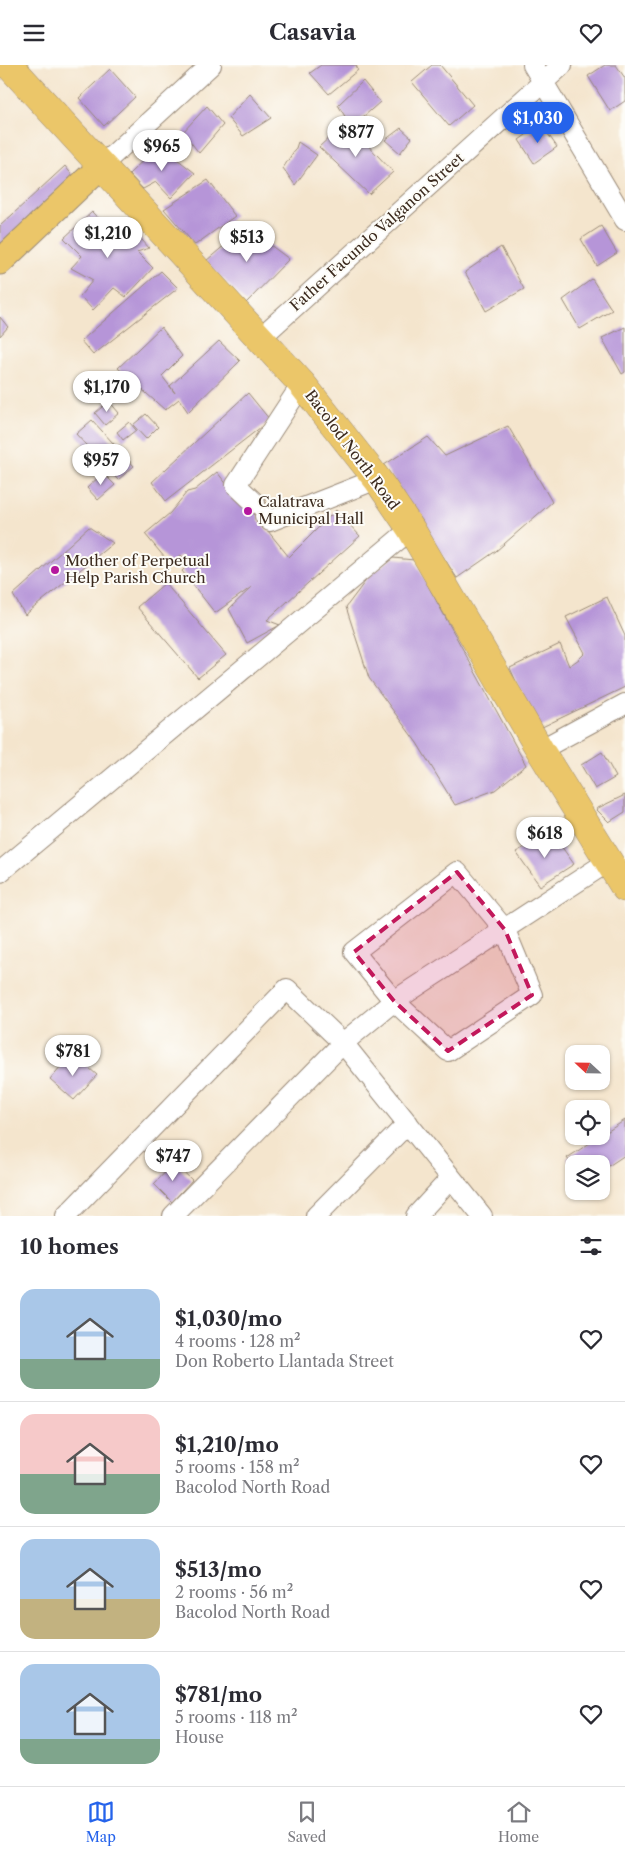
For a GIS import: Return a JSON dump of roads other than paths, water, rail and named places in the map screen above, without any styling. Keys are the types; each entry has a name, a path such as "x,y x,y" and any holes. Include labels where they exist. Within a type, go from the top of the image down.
{"highway":[{"name":"Bacolod North Road","path":"8,65 302,384 377,479 411,529 540,750 625,888"}],"main road":[{"path":"0,263 102,165"}],"street":[{"path":"102,165 211,65"},
{"name":"Father Facundo Valganon Street","path":"260,338 538,73 562,65"},
{"path":"538,73 625,219"},
{"path":"302,384 236,485 270,521 377,479"},
{"path":"0,872 411,529"},
{"path":"540,750 625,704"},
{"path":"173,1216 343,1043 394,1001 609,861"},
{"path":"457,873 505,930 532,995 448,1051 394,1001 354,953 457,873"},
{"path":"66,1216 287,989 343,1043 482,1216"},
{"path":"316,1216 408,1123"},
{"path":"416,1216 452,1178"}],"place":[{"name":"Calatrava Municipal Hall","path":"248,511"},
{"name":"Mother of Perpetual Help Parish Church","path":"55,570"}]}
